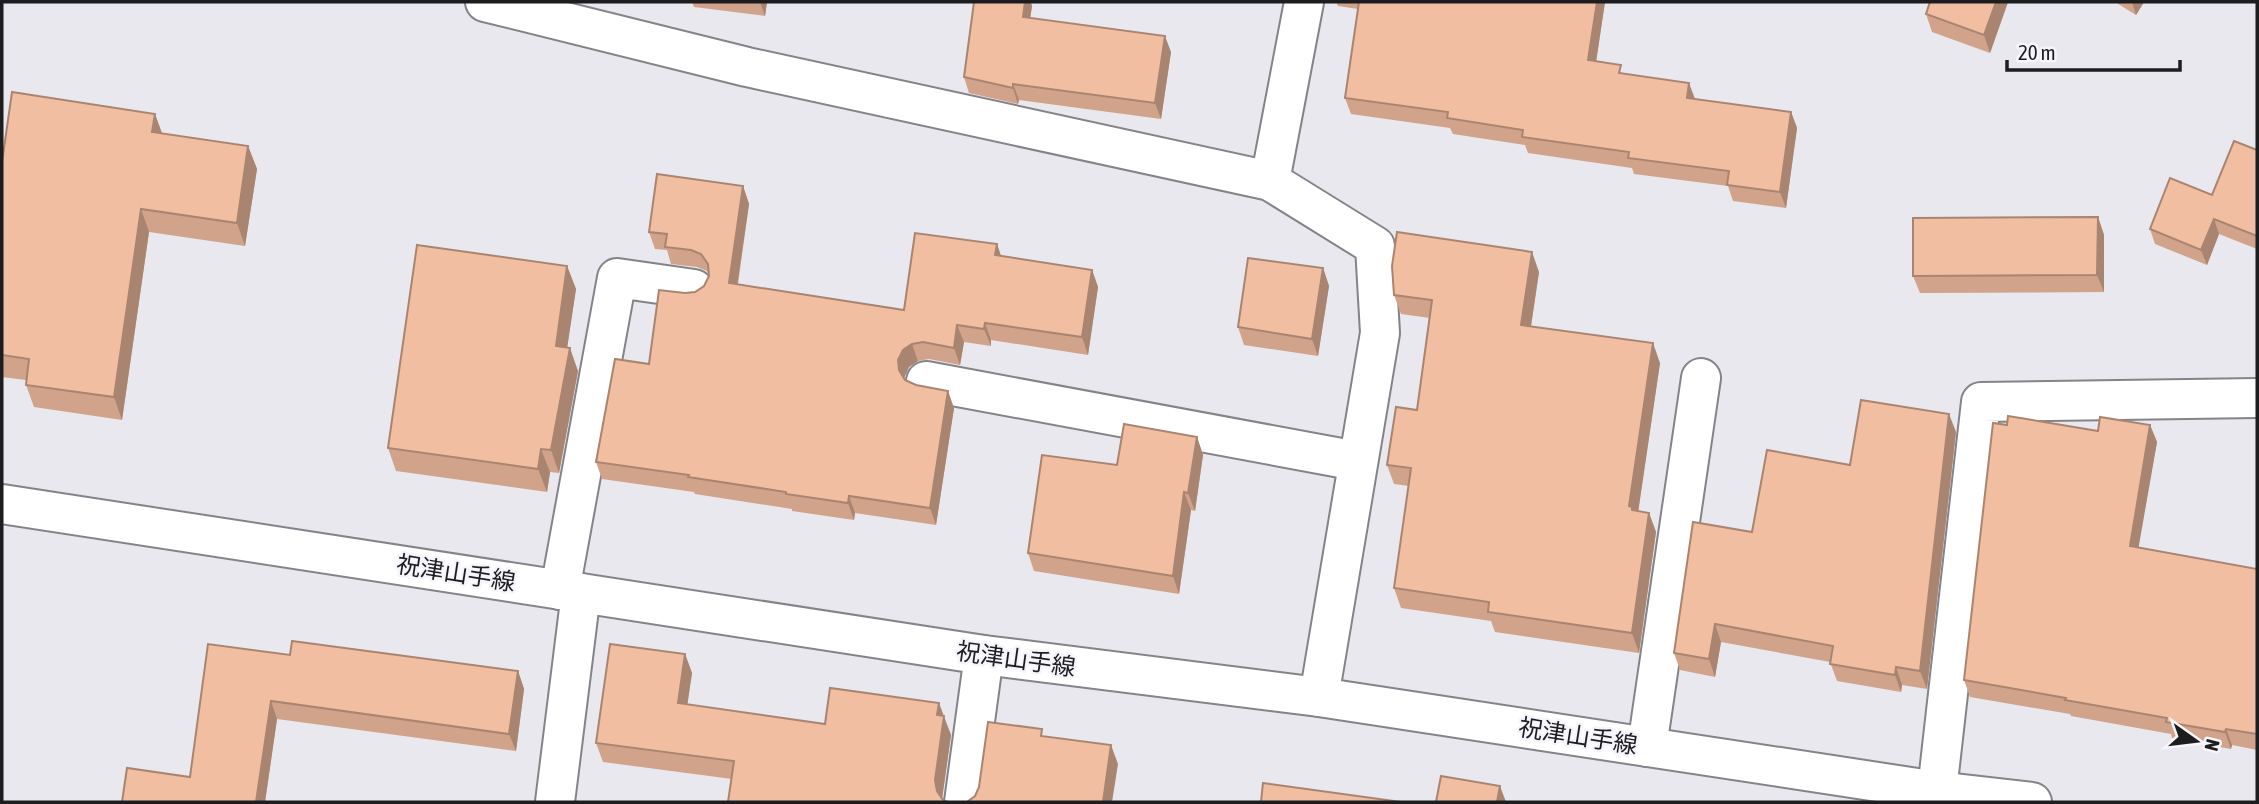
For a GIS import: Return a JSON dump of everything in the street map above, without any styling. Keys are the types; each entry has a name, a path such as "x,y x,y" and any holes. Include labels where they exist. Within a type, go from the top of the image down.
{"street":[{"path":"485,2 747,67 1270,181 1375,246 1380,333 1318,697"},
{"path":"1270,181 1304,2"},
{"path":"555,802 571,591 617,278 694,289"},
{"path":"1647,747 1700,379"},
{"path":"926,381 1357,461"},
{"path":"1937,791 1981,402 2257,398"},
{"name":"祝津山手線","path":"2,504 984,655 1318,697 1937,791 2032,802"},
{"path":"964,802 984,655"}],"building":[{"path":"974,2 1025,2 1023,17 1165,36 1155,103 1013,84 1013,88 964,77"},
{"path":"1359,2 1597,2 1588,60 1621,65 1619,73 1689,83 1687,98 1791,112 1780,192 1727,185 1729,171 1628,158 1629,152 1522,137 1523,130 1447,118 1448,112 1345,98"},
{"path":"1930,2 1996,2 1984,35 1926,14"},
{"path":"12,92 155,114 152,132 248,146 237,223 141,209 114,397 26,385 29,359 2,355 2,162"},
{"path":"2234,141 2257,150 2257,236 2214,219 2201,250 2150,229 2170,178 2212,195"},
{"path":"657,174 743,186 729,283 904,310 915,233 997,244 995,255 1092,270 1082,337 985,323 984,329 957,325 954,348 923,342 912,344 903,350 898,360 899,370 905,380 916,385 948,391 930,508 849,496 848,503 688,477 689,475 596,462 615,359 649,364 659,290 695,292 704,286 709,276 708,264 701,254 665,247 667,234 649,232"},
{"path":"2098,217 2097,275 1913,276 1913,218"},
{"path":"1397,232 1532,252 1521,325 1653,343 1629,506 1632,510 1649,513 1632,633 1488,612 1489,602 1394,588 1411,468 1387,465 1396,407 1417,410 1432,300 1394,295 1392,266"},
{"path":"417,245 567,266 556,346 570,348 551,450 541,449 538,469 388,448"},
{"path":"1248,258 1323,268 1312,339 1238,327"},
{"path":"1861,400 1949,414 1920,671 1896,667 1895,675 1830,664 1833,646 1715,624 1709,659 1674,653 1693,522 1752,532 1767,450 1850,465"},
{"path":"2008,416 2098,431 2100,417 2150,425 2130,546 2257,569 2257,734 2226,729 2225,732 2166,722 2167,718 1964,680 1993,423 2007,425"},
{"path":"1124,424 1197,437 1188,493 1184,492 1173,576 1028,553 1042,455 1117,465"},
{"path":"292,641 518,671 509,734 271,701 256,802 122,802 127,768 190,777 208,644 290,655"},
{"path":"610,644 685,654 678,703 825,724 830,688 939,703 937,715 944,716 935,780 937,791 943,800 948,802 728,802 734,761 596,743"},
{"path":"988,722 1042,729 1041,736 1111,745 1103,802 967,802 975,796 979,787"},
{"path":"1441,776 1500,786 1497,802 1436,802"},
{"path":"1263,783 1401,802 1261,802"}]}
